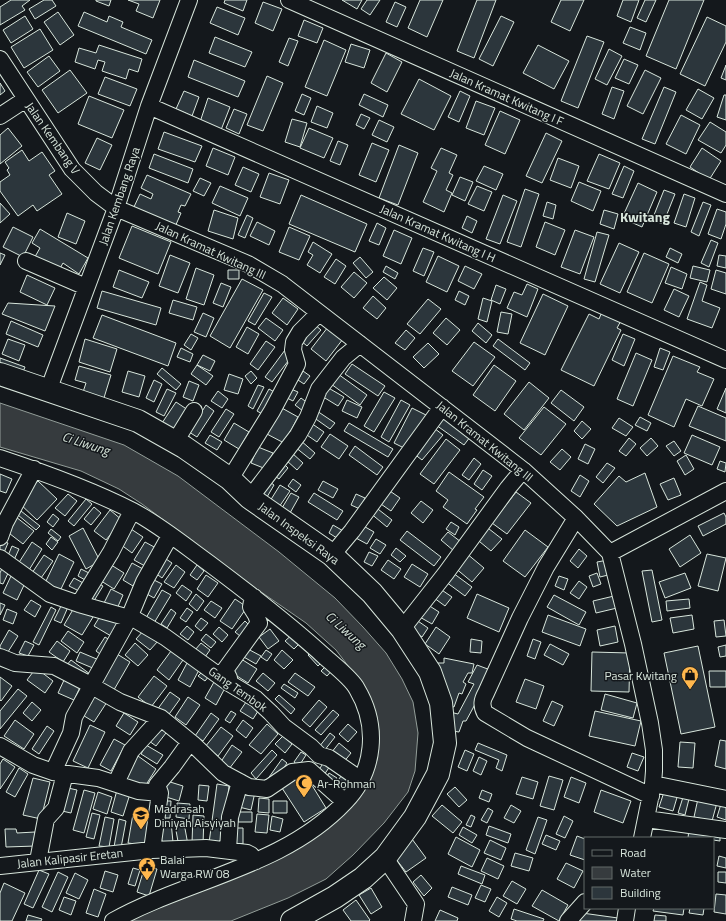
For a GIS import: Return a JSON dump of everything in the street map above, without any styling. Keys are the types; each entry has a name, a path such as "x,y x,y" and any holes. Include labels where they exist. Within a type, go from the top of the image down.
{"street":[{"name":"Jalan Kembang Raya","path":"48,391 116,208 149,106 188,0"},
{"name":"Jalan Kramat Kwitang I F","path":"289,0 726,194"},
{"name":"Jalan Kembang V","path":"0,59 72,169 96,193 116,208"},
{"path":"0,116 26,100"},
{"name":"Jalan Kramat Kwitang I H","path":"149,106 726,360"},
{"name":"Jalan Kramat Kwitang III","path":"116,208 248,264 282,284 523,470 576,518 610,553 633,644 650,723 654,750 652,790 642,837"},
{"path":"26,261 86,287"},
{"path":"230,480 272,411 297,364 293,346 300,332 319,313"},
{"path":"250,498 298,435 308,417 319,389 343,358 360,344"},
{"name":"Jalan Inspeksi Raya","path":"0,374 138,421 175,442 230,480 250,498 332,555 372,593 402,629 430,672 441,703 445,743 438,774 429,793 415,817 385,858 364,878 347,890 292,921"},
{"path":"332,555 352,531 442,407"},
{"path":"175,442 194,411"},
{"path":"0,458 76,485 132,511 172,536 254,597 299,633 357,687 368,714 371,747 361,780 345,802 315,827 291,844 256,861 176,892 113,921"},
{"path":"0,538 5,523 34,469"},
{"path":"402,629 523,470"},
{"path":"610,553 726,491"},
{"path":"79,604 111,552 132,511"},
{"path":"576,518 546,568 520,618 486,692 482,702 482,707 485,712 526,738 652,790 726,800"},
{"path":"38,861 46,819 56,808 59,773 71,733 74,717 129,618 144,582 166,543 172,536"},
{"name":"Gang Tembok","path":"0,558 50,594 136,620 165,637 229,683 256,700 284,727 311,747 319,755 329,758 361,780"},
{"path":"229,683 229,678 225,670 259,622 251,607 254,597"},
{"path":"0,657 15,664 54,666 120,702 160,718 190,742 223,773 249,787 267,789 292,772 309,770 345,802"},
{"path":"116,783 131,751 160,718"},
{"path":"152,850 160,792 157,785 172,768 190,742"},
{"path":"0,746 33,765 59,773 98,778 138,791 160,792"},
{"path":"228,850 230,817 240,782"},
{"path":"646,819 726,830"},
{"name":"Jalan Kalipasir Eretan","path":"0,866 152,850 206,848 247,853 252,855 256,861"},
{"path":"385,858 416,904 413,921"},
{"path":"568,921 584,903"},
{"path":"625,921 627,909"}],"water":[{"name":"Ci Liwung","path":"0,403 124,445 178,476 279,552 335,598 386,653 402,679 413,702 418,733 415,771 408,792 384,823 353,855 326,879 288,898 231,921 123,921 276,855 362,786 377,760 379,731 374,707 355,675 336,650 306,623 251,585 142,504 119,489 81,471 0,447"}],"building":[{"path":"11,0 30,0 22,6 25,10 0,25 0,7"},
{"path":"44,0 52,0 56,6 35,19 29,9"},
{"path":"96,0 111,0 109,6"},
{"path":"128,0 160,0 153,18 136,11 139,4"},
{"path":"225,0 247,0 243,11 224,3"},
{"path":"342,0 362,0 357,9"},
{"path":"367,0 380,0 370,15 361,9"},
{"path":"420,0 443,0 427,37 408,28"},
{"path":"477,0 496,0 474,58 457,51"},
{"path":"561,0 584,0 570,31 551,22"},
{"path":"623,0 639,0 631,22 617,16"},
{"path":"645,0 656,0 646,22 637,18"},
{"path":"669,0 704,0 676,69 646,56"},
{"path":"263,2 282,9 273,31 255,23"},
{"path":"395,2 406,7 397,27 386,22"},
{"path":"217,7 245,18 238,35 210,23"},
{"path":"58,12 74,35 60,45 44,22"},
{"path":"84,12 107,22 109,16 123,22 121,27 152,40 146,54 78,26"},
{"path":"25,16 33,29 11,43 3,30"},
{"path":"501,16 514,22 493,66 479,59"},
{"path":"707,17 726,26 726,42 705,86 680,74"},
{"path":"304,20 323,28 317,43 298,36"},
{"path":"630,27 646,33 640,50 623,43"},
{"path":"40,29 53,50 24,68 11,47"},
{"path":"587,36 604,42 578,108 561,101"},
{"path":"215,37 252,52 245,67 209,53"},
{"path":"289,38 298,41 288,66 279,62"},
{"path":"324,40 346,50 327,96 305,87"},
{"path":"351,44 370,50 364,68 345,62"},
{"path":"99,45 142,59 138,72 129,69 126,79 102,71 105,62 98,60 95,69 75,62 79,48 96,53"},
{"path":"538,45 569,61 554,89 523,73"},
{"path":"609,49 622,56 607,85 595,79"},
{"path":"386,53 402,62 387,92 371,83"},
{"path":"49,56 60,71 38,87 27,72"},
{"path":"624,59 638,65 629,84 615,78"},
{"path":"194,60 245,81 238,97 188,77"},
{"path":"726,65 726,80 721,78"},
{"path":"70,70 87,93 58,113 42,90"},
{"path":"645,70 661,78 643,114 627,106"},
{"path":"267,76 283,83 263,131 247,125"},
{"path":"105,77 137,89 130,106 98,94"},
{"path":"419,79 451,96 434,130 401,114"},
{"path":"0,83 5,91 0,95"},
{"path":"612,87 624,91 614,119 602,114"},
{"path":"664,87 676,92 655,144 642,139"},
{"path":"698,89 714,98 702,119 686,110"},
{"path":"184,91 199,97 192,116 176,109"},
{"path":"460,91 470,96 459,122 448,117"},
{"path":"302,94 311,98 304,115 295,111"},
{"path":"364,94 388,105 383,117 359,105"},
{"path":"724,95 726,95 726,120 717,117"},
{"path":"89,96 124,110 112,138 78,124"},
{"path":"208,98 230,107 221,130 200,122"},
{"path":"476,101 495,108 484,135 466,128"},
{"path":"317,106 333,113 327,128 311,122"},
{"path":"234,109 247,114 239,134 226,128"},
{"path":"500,111 520,120 505,154 485,145"},
{"path":"361,114 370,118 364,129 356,125"},
{"path":"681,115 700,125 686,154 666,144"},
{"path":"292,119 307,123 300,147 285,142"},
{"path":"379,120 394,127 387,142 372,135"},
{"path":"710,122 726,132 726,145 721,153 698,140"},
{"path":"8,128 22,146 0,164 0,135"},
{"path":"309,128 333,138 324,158 300,148"},
{"path":"164,132 202,146 195,162 158,149"},
{"path":"546,133 562,141 542,183 526,176"},
{"path":"97,138 112,145 100,170 85,163"},
{"path":"338,141 348,145 340,165 330,161"},
{"path":"372,143 389,150 376,182 359,175"},
{"path":"399,145 418,153 398,205 379,198"},
{"path":"213,148 235,157 228,175 206,166"},
{"path":"441,148 457,155 449,173 453,175 446,190 452,193 444,212 423,202 437,171 431,168"},
{"path":"702,148 721,161 709,180 690,167"},
{"path":"22,150 29,161 42,152 55,171 49,175 62,194 37,211 33,205 18,216 0,191 0,182 10,175 7,170 9,168 5,162"},
{"path":"154,154 193,169 188,183 149,168"},
{"path":"599,154 620,163 609,189 587,181"},
{"path":"558,158 579,166 571,188 550,180"},
{"path":"484,166 503,174 496,190 476,181"},
{"path":"624,166 634,171 623,198 612,194"},
{"path":"243,167 259,174 251,192 235,185"},
{"path":"269,173 289,180 280,204 260,197"},
{"path":"147,175 191,194 185,206 181,205 178,212 181,213 175,227 133,209 140,194 151,199 153,194 141,188"},
{"path":"460,177 473,182 465,201 452,195"},
{"path":"200,178 211,183 204,196 193,191"},
{"path":"579,182 601,191 593,211 571,201"},
{"path":"638,183 657,192 642,227 622,218"},
{"path":"220,186 248,198 240,216 212,203"},
{"path":"477,186 492,192 484,211 468,204"},
{"path":"525,189 539,194 521,247 507,242"},
{"path":"664,190 675,194 663,224 652,220"},
{"path":"684,194 695,198 686,227 674,223"},
{"path":"301,195 367,224 355,252 289,224"},
{"path":"503,195 517,201 500,244 486,239"},
{"path":"547,202 556,205 553,219 543,216"},
{"path":"703,202 711,205 699,236 691,232"},
{"path":"0,203 10,214 0,223"},
{"path":"717,209 726,212 726,224 721,239 708,234"},
{"path":"214,210 238,218 233,239 208,231"},
{"path":"604,210 618,214 614,229 600,224"},
{"path":"67,213 85,221 76,244 58,237"},
{"path":"247,215 253,218 245,238 238,235"},
{"path":"467,216 477,221 472,233 462,228"},
{"path":"257,222 275,231 269,245 250,236"},
{"path":"545,222 565,230 555,255 536,247"},
{"path":"377,223 386,228 379,245 369,241"},
{"path":"132,226 171,242 158,274 119,258"},
{"path":"13,227 33,237 23,257 3,247"},
{"path":"289,227 310,236 299,260 279,252"},
{"path":"40,229 88,258 79,274 63,263 57,274 32,262 40,248 32,243"},
{"path":"394,230 412,238 401,264 383,256"},
{"path":"575,230 594,237 580,274 561,267"},
{"path":"597,232 609,235 595,282 584,279"},
{"path":"711,240 718,243 709,267 701,263"},
{"path":"313,242 332,254 320,273 307,265 313,255 308,252"},
{"path":"619,243 639,252 620,293 600,284"},
{"path":"423,248 434,252 424,276 413,271"},
{"path":"670,248 682,254 678,263 666,257"},
{"path":"0,253 5,255 0,265"},
{"path":"644,253 669,264 652,303 627,292"},
{"path":"170,255 190,263 178,293 159,286"},
{"path":"719,255 726,256 726,268 717,266"},
{"path":"438,256 459,266 447,292 426,282"},
{"path":"360,257 373,272 366,278 353,263"},
{"path":"336,259 346,266 335,284 324,277"},
{"path":"386,266 398,273 395,279 383,272"},
{"path":"465,266 482,274 474,289 458,281"},
{"path":"693,266 710,270 707,282 690,278"},
{"path":"671,267 687,274 682,289 665,283"},
{"path":"196,268 214,275 204,305 186,299"},
{"path":"119,270 149,282 142,298 113,287"},
{"path":"228,270 239,270 239,279 228,279"},
{"path":"716,270 726,273 726,294 711,289"},
{"path":"354,272 367,283 354,298 341,287"},
{"path":"27,275 55,288 47,305 20,292"},
{"path":"384,277 397,288 387,300 373,288"},
{"path":"242,279 263,290 230,348 210,336"},
{"path":"700,282 707,285 702,301 720,308 712,328 687,319"},
{"path":"221,283 231,287 223,307 213,303"},
{"path":"527,284 538,289 527,317 507,308 514,292 522,295"},
{"path":"496,285 506,289 500,304 491,300"},
{"path":"674,289 689,296 679,317 664,310"},
{"path":"102,291 161,308 156,325 97,308"},
{"path":"459,291 469,296 465,305 455,300"},
{"path":"264,293 272,297 255,325 248,321"},
{"path":"543,294 568,306 545,355 520,343"},
{"path":"373,296 386,308 377,319 363,308"},
{"path":"283,298 298,309 287,325 272,313"},
{"path":"483,298 492,301 487,322 478,319"},
{"path":"428,299 441,309 420,334 407,324"},
{"path":"173,300 197,307 193,320 169,313"},
{"path":"8,303 55,306 45,331 2,314"},
{"path":"604,307 623,317 617,328 621,330 594,386 561,370 589,314 599,319"},
{"path":"501,312 512,314 508,334 497,332"},
{"path":"203,313 214,318 206,337 194,332"},
{"path":"102,315 176,343 168,366 93,338"},
{"path":"266,318 283,330 275,341 258,328"},
{"path":"446,318 460,330 447,345 433,333"},
{"path":"11,321 43,335 38,347 6,334"},
{"path":"478,323 492,335 486,343 472,331"},
{"path":"314,324 321,330 307,346 300,340"},
{"path":"247,327 259,334 248,354 236,347"},
{"path":"328,327 343,339 326,361 311,349"},
{"path":"406,330 415,338 405,350 395,343"},
{"path":"191,334 198,338 191,350 184,345"},
{"path":"623,334 635,339 624,366 612,360"},
{"path":"8,339 25,345 19,361 2,354"},
{"path":"85,339 117,349 110,372 79,362"},
{"path":"498,339 530,363 525,370 493,346"},
{"path":"266,341 275,347 258,370 250,364"},
{"path":"474,342 495,357 473,386 452,371"},
{"path":"428,343 439,354 424,368 413,357"},
{"path":"181,348 193,354 190,362 177,357"},
{"path":"660,348 670,352 663,370 654,367"},
{"path":"285,350 292,356 272,382 265,377"},
{"path":"636,353 652,360 633,406 617,399"},
{"path":"203,355 215,361 210,371 197,365"},
{"path":"673,356 700,367 697,372 714,379 702,406 686,399 674,427 648,415"},
{"path":"0,358 25,367 20,379 0,371"},
{"path":"352,364 385,386 378,396 345,374"},
{"path":"197,365 213,376 206,385 191,374"},
{"path":"494,365 516,381 495,411 473,395"},
{"path":"79,366 111,375 103,401 82,395 86,383 75,380"},
{"path":"162,368 181,384 176,390 157,374"},
{"path":"128,371 145,376 139,397 122,392"},
{"path":"251,371 257,378 251,384 245,376"},
{"path":"303,371 310,376 304,384 298,380"},
{"path":"229,374 243,379 238,394 224,390"},
{"path":"338,374 367,395 360,405 331,384"},
{"path":"154,380 162,384 154,402 146,398"},
{"path":"189,381 199,385 193,401 183,397"},
{"path":"529,382 549,398 524,430 504,414"},
{"path":"258,385 264,387 253,409 248,406"},
{"path":"325,386 344,397 338,406 320,395"},
{"path":"726,388 726,413 717,409"},
{"path":"167,389 176,393 164,416 156,412"},
{"path":"269,389 278,394 266,416 257,411"},
{"path":"291,389 298,392 293,401 287,398"},
{"path":"561,390 584,407 574,421 551,403"},
{"path":"218,391 228,399 222,408 211,401"},
{"path":"384,392 395,398 374,432 364,426"},
{"path":"301,398 309,404 303,411 295,405"},
{"path":"347,400 362,407 357,418 342,411"},
{"path":"401,400 410,405 389,442 381,437"},
{"path":"176,402 191,412 177,434 162,423"},
{"path":"206,405 214,411 197,437 189,432"},
{"path":"698,406 726,418 726,441 689,426"},
{"path":"280,407 298,417 284,443 265,433"},
{"path":"544,407 566,424 541,455 519,438"},
{"path":"412,408 426,415 408,450 394,443"},
{"path":"226,409 234,414 219,437 211,432"},
{"path":"317,411 335,423 330,429 313,417"},
{"path":"445,412 473,433 464,445 436,425"},
{"path":"640,417 651,423 647,431 635,425"},
{"path":"619,418 633,427 626,436 612,428"},
{"path":"582,421 591,429 582,439 574,431"},
{"path":"234,423 249,432 239,449 224,440"},
{"path":"311,423 324,432 317,442 304,433"},
{"path":"349,423 393,449 388,457 344,431"},
{"path":"434,428 443,435 422,460 413,453"},
{"path":"330,434 348,446 339,459 321,447"},
{"path":"210,435 222,442 217,450 205,443"},
{"path":"692,435 720,447 712,465 684,453"},
{"path":"629,438 636,444 626,456 619,451"},
{"path":"651,438 658,446 647,456 640,448"},
{"path":"446,439 460,450 434,484 420,474"},
{"path":"300,440 315,453 310,459 295,447"},
{"path":"674,441 681,451 674,456 666,446"},
{"path":"585,444 595,449 588,464 578,459"},
{"path":"355,446 383,467 377,475 349,455"},
{"path":"258,447 273,453 266,469 251,463"},
{"path":"562,449 571,457 560,470 550,462"},
{"path":"292,453 303,463 297,470 286,460"},
{"path":"686,455 694,469 685,475 677,461"},
{"path":"474,458 481,464 469,480 462,475"},
{"path":"720,461 726,463 725,472 717,469"},
{"path":"607,463 615,468 603,483 596,477"},
{"path":"284,464 288,468 279,479 275,476"},
{"path":"483,470 492,476 482,490 474,484"},
{"path":"449,472 484,497 475,509 477,510 467,524 443,507 448,500 436,491"},
{"path":"645,473 657,507 617,526 594,504 619,476 626,482"},
{"path":"0,474 12,479 6,493 0,491"},
{"path":"580,475 589,481 580,497 571,491"},
{"path":"674,478 681,495 668,500 660,484"},
{"path":"293,479 301,485 296,492 288,486"},
{"path":"267,480 274,485 267,497 260,492"},
{"path":"38,481 57,499 37,520 18,502"},
{"path":"323,481 338,489 333,498 318,490"},
{"path":"280,485 290,491 279,507 270,501"},
{"path":"387,489 400,498 391,511 378,502"},
{"path":"516,492 531,503 507,534 492,523"},
{"path":"291,493 299,497 290,513 282,508"},
{"path":"314,493 343,511 337,520 308,502"},
{"path":"68,494 77,501 65,516 55,508"},
{"path":"356,494 365,498 360,509 351,505"},
{"path":"86,499 92,504 74,526 68,521"},
{"path":"421,501 433,510 423,523 411,513"},
{"path":"374,506 392,520 387,527 369,512"},
{"path":"94,507 101,513 91,525 84,519"},
{"path":"110,510 122,520 106,540 94,531"},
{"path":"21,511 40,526 36,530 18,515"},
{"path":"724,513 726,517 726,524 703,536 698,526"},
{"path":"53,514 59,519 53,527 47,522"},
{"path":"16,517 34,531 23,544 5,530"},
{"path":"451,522 459,527 455,535 446,529"},
{"path":"360,524 374,532 367,544 354,537"},
{"path":"333,525 345,532 340,540 329,533"},
{"path":"484,525 502,539 491,551 474,537"},
{"path":"83,528 100,561 86,569 69,536"},
{"path":"51,529 61,537 58,541 48,533"},
{"path":"131,529 143,537 132,553 120,544"},
{"path":"525,530 548,547 525,577 503,561"},
{"path":"407,531 441,557 434,566 400,540"},
{"path":"448,532 461,542 454,551 441,540"},
{"path":"690,535 701,553 680,567 669,549"},
{"path":"51,537 58,542 52,550 46,544"},
{"path":"376,539 386,545 380,554 370,548"},
{"path":"3,541 8,543 3,555 0,554 0,546"},
{"path":"32,542 42,549 29,570 18,564"},
{"path":"145,542 156,548 145,566 134,560"},
{"path":"12,546 19,549 14,560 7,558"},
{"path":"396,548 406,556 400,562 391,555"},
{"path":"579,549 587,556 578,568 570,561"},
{"path":"369,552 378,556 372,566 364,562"},
{"path":"466,553 484,568 472,582 454,567"},
{"path":"59,554 74,562 60,591 45,583"},
{"path":"707,554 726,558 718,591 698,586"},
{"path":"44,555 53,561 41,578 32,573"},
{"path":"163,557 172,563 162,578 154,572"},
{"path":"388,560 401,569 394,579 381,570"},
{"path":"608,560 612,574 600,577 597,562"},
{"path":"108,563 124,573 114,589 98,579"},
{"path":"132,563 143,569 133,586 123,580"},
{"path":"412,564 428,574 420,587 404,577"},
{"path":"176,565 185,572 174,588 164,582"},
{"path":"197,565 204,571 197,580 190,575"},
{"path":"3,566 10,569 3,584 0,583 0,573"},
{"path":"81,569 91,574 87,581 78,576"},
{"path":"652,570 662,620 652,622 642,571"},
{"path":"453,573 472,587 465,596 446,582"},
{"path":"597,573 601,584 593,587 589,576"},
{"path":"685,573 691,588 665,598 659,582"},
{"path":"206,575 218,583 208,597 197,589"},
{"path":"11,576 25,583 17,600 3,593"},
{"path":"559,576 568,579 564,590 555,586"},
{"path":"74,578 85,584 81,592 69,586"},
{"path":"154,580 162,584 154,598 147,594"},
{"path":"579,581 587,587 579,599 570,593"},
{"path":"96,582 103,586 92,604 85,600"},
{"path":"182,585 192,592 186,601 176,593"},
{"path":"436,586 452,597 445,606 430,595"},
{"path":"111,589 123,595 116,611 103,605"},
{"path":"162,590 171,595 154,623 146,618"},
{"path":"196,594 204,601 197,611 189,604"},
{"path":"477,594 509,608 499,632 467,618"},
{"path":"554,595 586,612 579,625 547,607"},
{"path":"614,596 617,608 596,613 593,601"},
{"path":"235,599 247,607 232,629 220,621"},
{"path":"689,599 690,608 667,611 666,601"},
{"path":"31,600 41,606 35,617 24,610"},
{"path":"211,601 222,608 215,618 204,610"},
{"path":"0,603 5,605 0,615"},
{"path":"425,603 439,612 432,624 418,616"},
{"path":"62,604 68,607 61,623 54,620"},
{"path":"75,606 93,617 82,635 64,625"},
{"path":"51,607 56,610 39,645 33,642"},
{"path":"187,608 193,612 186,622 180,618"},
{"path":"7,609 17,613 13,624 3,620"},
{"path":"171,609 176,613 167,628 161,624"},
{"path":"102,613 119,623 111,636 94,626"},
{"path":"548,615 586,629 580,646 542,632"},
{"path":"692,615 694,629 673,633 670,618"},
{"path":"201,618 208,623 201,631 195,626"},
{"path":"415,619 428,628 422,637 409,628"},
{"path":"724,620 726,636 716,637 714,621"},
{"path":"245,621 250,626 240,636 235,632"},
{"path":"187,626 194,632 188,640 180,634"},
{"path":"615,626 618,642 600,646 597,630"},
{"path":"219,627 228,635 222,642 213,634"},
{"path":"436,627 450,637 439,654 425,644"},
{"path":"270,629 279,641 268,649 259,637"},
{"path":"9,630 18,636 6,655 0,652 0,646"},
{"path":"144,630 158,641 150,650 136,639"},
{"path":"68,631 84,642 77,653 61,641"},
{"path":"294,633 302,641 294,649 285,641"},
{"path":"206,634 216,642 211,648 201,640"},
{"path":"105,637 113,642 104,657 96,651"},
{"path":"471,639 482,641 481,653 470,652"},
{"path":"533,639 541,642 535,659 527,656"},
{"path":"25,641 34,645 28,656 19,653"},
{"path":"57,641 70,651 63,662 49,652"},
{"path":"135,643 148,655 138,666 125,655"},
{"path":"201,643 210,650 205,657 195,650"},
{"path":"550,644 569,654 563,665 544,655"},
{"path":"726,645 726,656 720,657 718,647"},
{"name":"Pasar Kwitang","path":"698,646 715,727 681,734 664,653"},
{"path":"246,648 261,656 256,664 242,656"},
{"path":"314,649 324,660 318,666 308,655"},
{"path":"266,650 272,654 267,661 261,657"},
{"path":"282,650 293,660 284,669 274,660"},
{"path":"171,651 183,660 169,680 157,670"},
{"path":"80,652 99,660 95,669 76,661"},
{"path":"592,652 630,653 629,692 591,691"},
{"path":"117,654 130,662 111,695 98,687"},
{"path":"238,657 257,669 248,683 229,671"},
{"path":"444,658 474,664 472,673 468,673 463,682 466,684 462,694 459,693 454,707 450,706 432,663 444,663"},
{"path":"71,660 90,674 86,680 66,666"},
{"path":"187,663 199,670 190,687 178,680"},
{"path":"329,663 334,668 327,676 321,671"},
{"path":"477,665 493,671 466,721 463,721 459,732 446,730 450,712 458,714 474,684 468,682"},
{"path":"36,668 53,681 45,693 27,680"},
{"path":"203,671 209,676 205,681 198,676"},
{"path":"709,671 726,671 726,687 710,687"},
{"path":"263,673 275,683 268,691 256,681"},
{"path":"295,673 315,687 308,696 288,682"},
{"path":"154,676 167,686 151,707 138,697"},
{"path":"0,677 12,686 1,701 0,700"},
{"path":"65,678 81,685 74,700 58,693"},
{"path":"525,679 544,686 536,709 516,702"},
{"path":"214,682 225,688 216,705 205,698"},
{"path":"284,684 298,693 295,698 281,688"},
{"path":"18,689 27,696 0,729 0,711"},
{"path":"170,692 180,699 167,717 157,710"},
{"path":"94,694 107,702 94,722 81,714"},
{"path":"605,694 637,703 633,718 601,710"},
{"path":"279,695 295,709 291,714 275,699"},
{"path":"188,697 200,705 186,725 175,717"},
{"path":"248,699 260,708 253,719 240,711"},
{"path":"319,700 327,707 310,727 302,720"},
{"path":"552,701 563,706 554,726 543,721"},
{"path":"32,702 41,710 32,721 23,713"},
{"path":"333,710 339,715 321,735 315,730"},
{"path":"231,711 236,714 230,723 225,720"},
{"path":"595,711 641,721 635,746 589,736"},
{"path":"124,713 138,722 130,735 116,726"},
{"path":"211,713 219,719 203,741 195,736"},
{"path":"15,720 34,734 24,749 4,736"},
{"path":"243,720 253,728 246,738 236,730"},
{"path":"162,724 169,729 156,746 149,741"},
{"path":"267,724 278,734 261,754 249,745"},
{"path":"348,724 357,732 348,742 339,734"},
{"path":"90,725 105,732 88,768 73,761"},
{"path":"47,726 54,731 39,754 32,749"},
{"path":"221,727 233,736 218,756 205,747"},
{"path":"330,733 335,737 324,751 319,747"},
{"path":"283,736 292,744 285,753 275,744"},
{"path":"114,739 125,745 111,771 100,765"},
{"path":"720,740 726,741 726,769 715,766"},
{"path":"680,742 695,743 693,768 678,767"},
{"path":"339,743 351,753 343,763 331,753"},
{"path":"478,743 507,755 502,771 496,768 499,760 475,750"},
{"path":"146,745 163,755 157,764 141,754"},
{"path":"232,745 242,752 229,769 220,763"},
{"path":"272,750 277,755 256,779 251,773"},
{"path":"465,750 474,754 467,771 458,767"},
{"path":"301,752 306,755 299,766 294,762"},
{"path":"632,753 644,757 638,771 627,767"},
{"path":"138,756 156,769 142,791 123,778"},
{"path":"479,757 487,761 481,775 473,771"},
{"path":"3,759 15,767 0,789 0,764"},
{"path":"282,759 287,763 273,784 267,780"},
{"path":"324,762 330,766 324,775 318,771"},
{"path":"19,768 28,774 15,797 6,792"},
{"path":"329,773 337,778 332,785 325,780"},
{"name":"Ar-Rohman","path":"305,774 326,808 304,822 282,788"},
{"path":"342,775 355,784 349,793 335,784"},
{"path":"549,776 563,780 554,810 540,806"},
{"path":"522,777 538,782 533,799 516,794"},
{"path":"571,777 586,783 579,803 564,797"},
{"path":"33,778 50,782 41,819 23,815"},
{"path":"167,781 183,786 179,801 163,796"},
{"path":"217,784 229,786 222,845 209,843"},
{"path":"199,785 209,786 207,801 198,800"},
{"path":"455,787 467,800 459,807 447,794"},
{"path":"68,788 77,790 71,813 62,811"},
{"path":"242,789 255,792 251,810 239,807"},
{"path":"665,789 678,794 673,811 659,807"},
{"path":"84,790 95,793 84,833 73,830"},
{"path":"117,790 130,794 123,816 111,812"},
{"path":"482,790 492,794 489,802 479,798"},
{"path":"601,790 631,801 623,823 594,812"},
{"path":"98,792 112,797 107,814 93,809"},
{"path":"684,794 690,795 685,815 678,813"},
{"path":"699,794 718,799 712,821 694,817"},
{"path":"259,798 269,799 269,813 258,812"},
{"path":"161,801 171,801 170,818 161,818"},
{"path":"273,801 287,801 287,813 273,813"},
{"path":"177,803 190,804 189,819 176,817"},
{"path":"721,804 726,806 726,820 717,817"},
{"path":"442,805 462,822 453,833 432,816"},
{"path":"511,805 521,811 514,823 504,818"},
{"path":"488,808 493,811 487,823 481,820"},
{"path":"238,812 252,812 252,822 238,822"},
{"path":"92,813 100,815 94,839 86,837"},
{"name":"Madrasah Diniyah Aisyiyah","path":"133,814 154,818 150,846 128,843"},
{"path":"257,814 269,815 267,833 255,832"},
{"path":"193,815 204,816 203,844 192,843"},
{"path":"471,815 475,817 471,827 466,825"},
{"path":"272,816 283,819 280,832 270,830"},
{"path":"564,816 573,821 565,838 556,834"},
{"path":"105,817 114,819 109,847 99,846"},
{"path":"538,817 547,820 535,854 526,850"},
{"path":"119,819 126,821 121,848 114,847"},
{"path":"171,822 173,842 161,843 160,823"},
{"path":"184,823 188,845 179,847 175,825"},
{"path":"489,826 511,834 508,843 486,835"},
{"path":"463,827 477,835 472,843 459,835"},
{"path":"234,828 243,828 243,844 234,843"},
{"path":"5,829 16,829 17,833 35,832 36,846 6,847"},
{"path":"689,829 720,834 720,841 714,840 714,837 688,837"},
{"path":"546,835 560,841 556,850 542,844"},
{"path":"577,836 584,839 584,860 570,855"},
{"path":"456,837 480,850 472,867 448,854"},
{"path":"412,839 426,858 406,872 392,854"},
{"path":"490,840 506,848 501,860 484,853"},
{"path":"515,853 533,858 529,871 511,866"},
{"path":"719,856 726,858 726,868 717,866"},
{"path":"487,858 504,866 498,879 481,871"},
{"path":"566,863 583,871 574,888 557,879"},
{"name":"Balai Warga RW 08","path":"145,866 157,869 149,896 137,892"},
{"path":"461,866 485,875 482,884 458,874"},
{"path":"133,868 140,870 135,886 128,884"},
{"path":"39,870 49,874 33,908 24,904"},
{"path":"105,871 118,875 113,892 100,888"},
{"path":"58,872 68,877 52,912 42,907"},
{"path":"718,872 726,872 726,883 718,882"},
{"path":"75,873 88,880 79,899 66,893"},
{"path":"421,875 432,888 424,896 413,882"},
{"path":"512,881 526,889 517,904 503,896"},
{"path":"4,883 25,893 12,921 0,921 0,893"},
{"path":"481,885 491,889 485,902 475,898"},
{"path":"452,887 472,895 468,905 448,897"},
{"path":"371,888 382,907 371,914 359,895"},
{"path":"94,889 106,894 98,917 86,913"},
{"path":"542,890 568,905 559,921 532,906"},
{"path":"716,894 726,895 726,914 714,912"},
{"path":"64,897 76,901 71,915 59,910"},
{"path":"497,897 507,903 499,917 489,911"},
{"path":"356,900 370,920 369,921 351,921 343,910"},
{"path":"514,909 544,919 543,921 517,921 511,919"},
{"path":"654,909 684,909 683,915 653,911"},
{"path":"690,909 704,909 703,915 689,913"},
{"path":"440,910 458,918 457,921 435,921"},
{"path":"582,913 618,918 618,921 580,921"},
{"path":"28,915 42,919 41,921 26,921"},
{"path":"655,915 666,916 666,921 654,921"}],"place":[{"name":"Pasar Kwitang","path":"690,690"},
{"name":"Ar-Rohman","path":"304,798"},
{"name":"Madrasah Diniyah Aisyiyah","path":"141,830"},
{"name":"Balai Warga RW 08","path":"147,881"}],"district":[{"name":"Kwitang","path":"645,216"}]}
